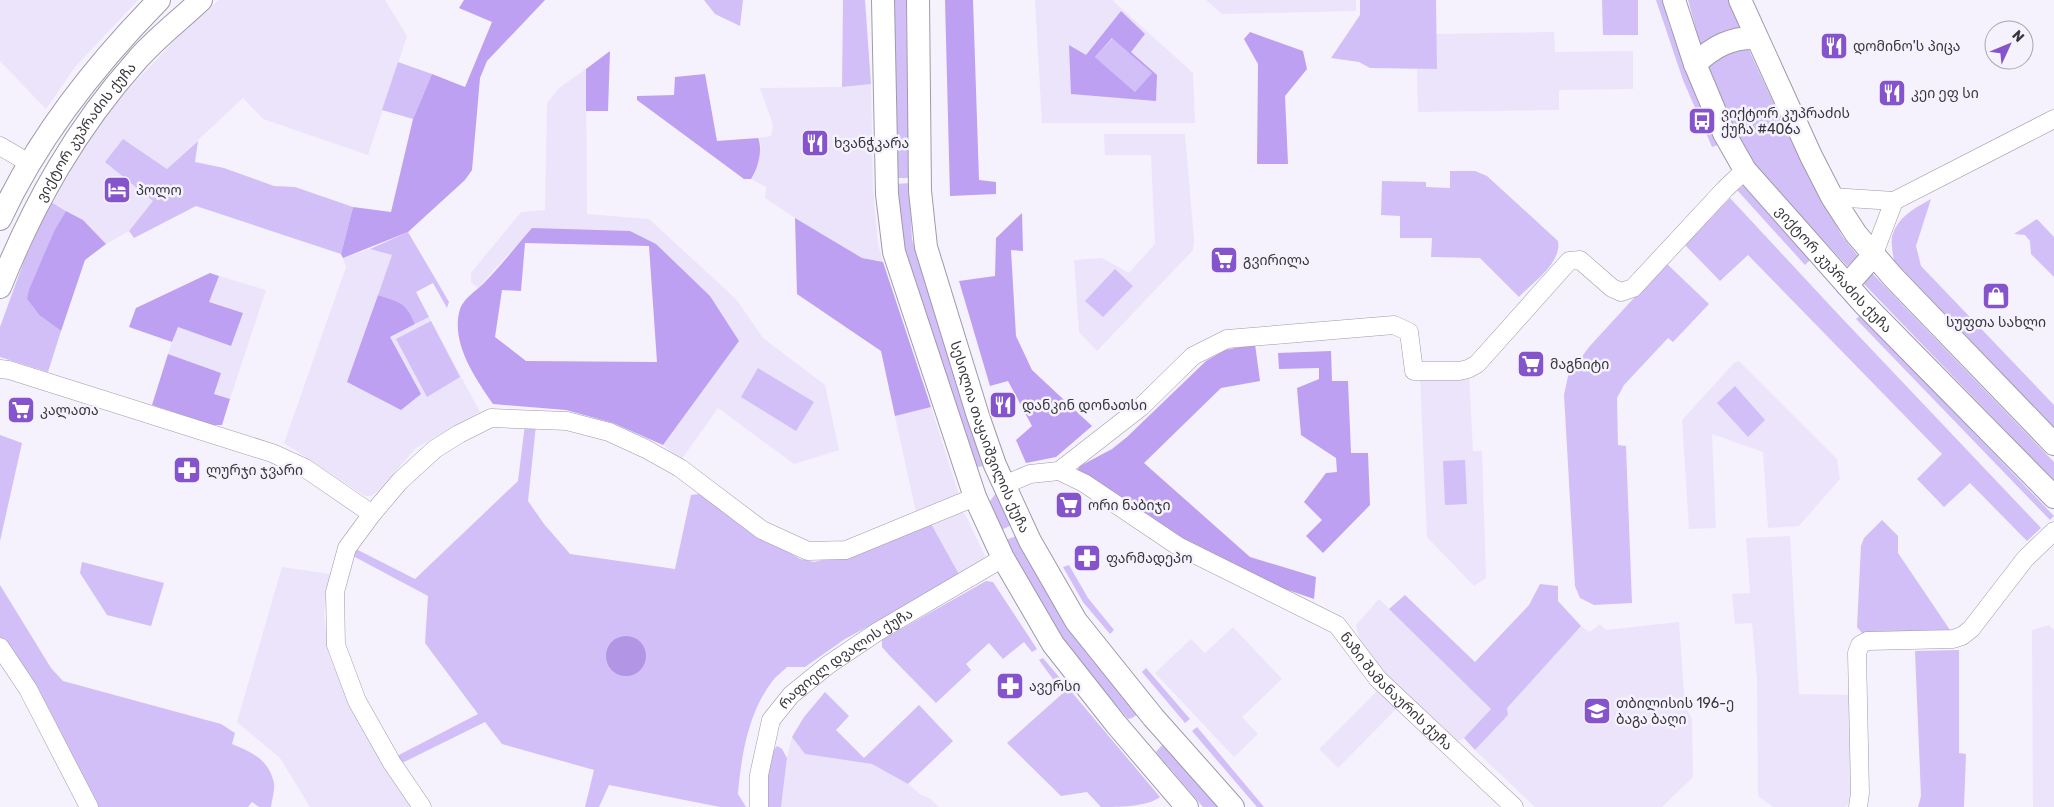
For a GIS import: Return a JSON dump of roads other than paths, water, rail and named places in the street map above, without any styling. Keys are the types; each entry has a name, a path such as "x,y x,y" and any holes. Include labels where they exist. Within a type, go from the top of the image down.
{"main road":[{"name":"ვიქტორ კუპრაძის ქუჩა","path":"0,219 29,163 75,97 108,55 159,0"},
{"name":"ვიქტორ კუპრაძის ქუჩა","path":"0,287 23,236 62,159 94,112 128,70 201,0"},
{"path":"883,0 887,194 894,252 975,497 1003,558 1053,644 1116,724 1187,807"},
{"name":"სესილია თაყაიშვილის ქუჩა","path":"918,0 920,192 926,246 969,389 995,465 1030,541 1076,621 1143,704 1233,807"},
{"name":"ვიქტორ კუპრაძის ქუჩა","path":"1674,0 1695,64 1724,133 1745,170 1847,285 2054,497"},
{"path":"1740,0 1811,156 1845,219 1874,256 2054,444"},
{"path":"1695,64 1712,49 1722,44 1744,38 1756,38"},
{"path":"108,55 128,70"},
{"path":"0,226 23,236"},
{"path":"1847,285 1874,256"},
{"path":"965,468 976,476 982,476 995,465"},
{"path":"975,497 1004,485"},
{"path":"1116,724 1126,730 1139,728 1145,717 1143,704"},
{"path":"1147,760 1149,750 1158,740 1164,738 1173,739"}],"street":[{"path":"1832,197 1894,201 2054,119"},
{"path":"0,146 29,163"},
{"path":"1004,485 1030,474 1059,471 1141,407 1193,356 1227,339 1394,325 1409,332 1414,371 1468,369 1477,364 1569,261 1580,260 1612,288 1621,292 1633,288 1745,170"},
{"path":"1874,256 1894,201"},
{"path":"0,370 9,370 272,453 305,468 372,514"},
{"path":"422,807 392,763 357,701 336,645 335,592 347,548 372,514 400,481 435,449 459,434 491,418 567,421 609,432 646,449 680,468 762,530 808,551 846,550 975,497"},
{"name":"ნაზი შამანაურის ქუჩა","path":"1059,471 1084,483 1178,546 1337,625 1378,679 1514,807"},
{"path":"1858,807 1860,793 1857,653 1860,645 1868,641 1946,640 1962,636 1971,630 2025,559 2054,531"},
{"name":"რაფიელ დვალის ქუჩა","path":"759,807 758,775 771,720 792,695 828,665 871,636 1003,558"},
{"path":"0,647 28,689 89,807"}],"place":[{"name":"დომინო'ს პიცა","path":"1834,46"},
{"name":"კეი ეფ სი","path":"1892,93"},
{"name":"ვიქტორ კუპრაძის ქუჩა #406ა","path":"1702,121"},
{"name":"ხვანჭკარა","path":"815,143"},
{"name":"პოლო","path":"117,190"},
{"name":"გვირილა","path":"1224,260"},
{"name":"სუფთა სახლი","path":"1996,296"},
{"name":"მაგნიტი","path":"1531,364"},
{"name":"დანკინ დონათსი","path":"1003,405"},
{"name":"კალათა","path":"21,410"},
{"name":"ლურჯი ჯვარი","path":"187,470"},
{"name":"ორი ნაბიჯი","path":"1069,505"},
{"name":"ფარმადეპო","path":"1087,558"},
{"name":"ავერსი","path":"1010,686"},
{"name":"თბილისის 196-ე ბაგა ბაღი","path":"1597,711"}]}
